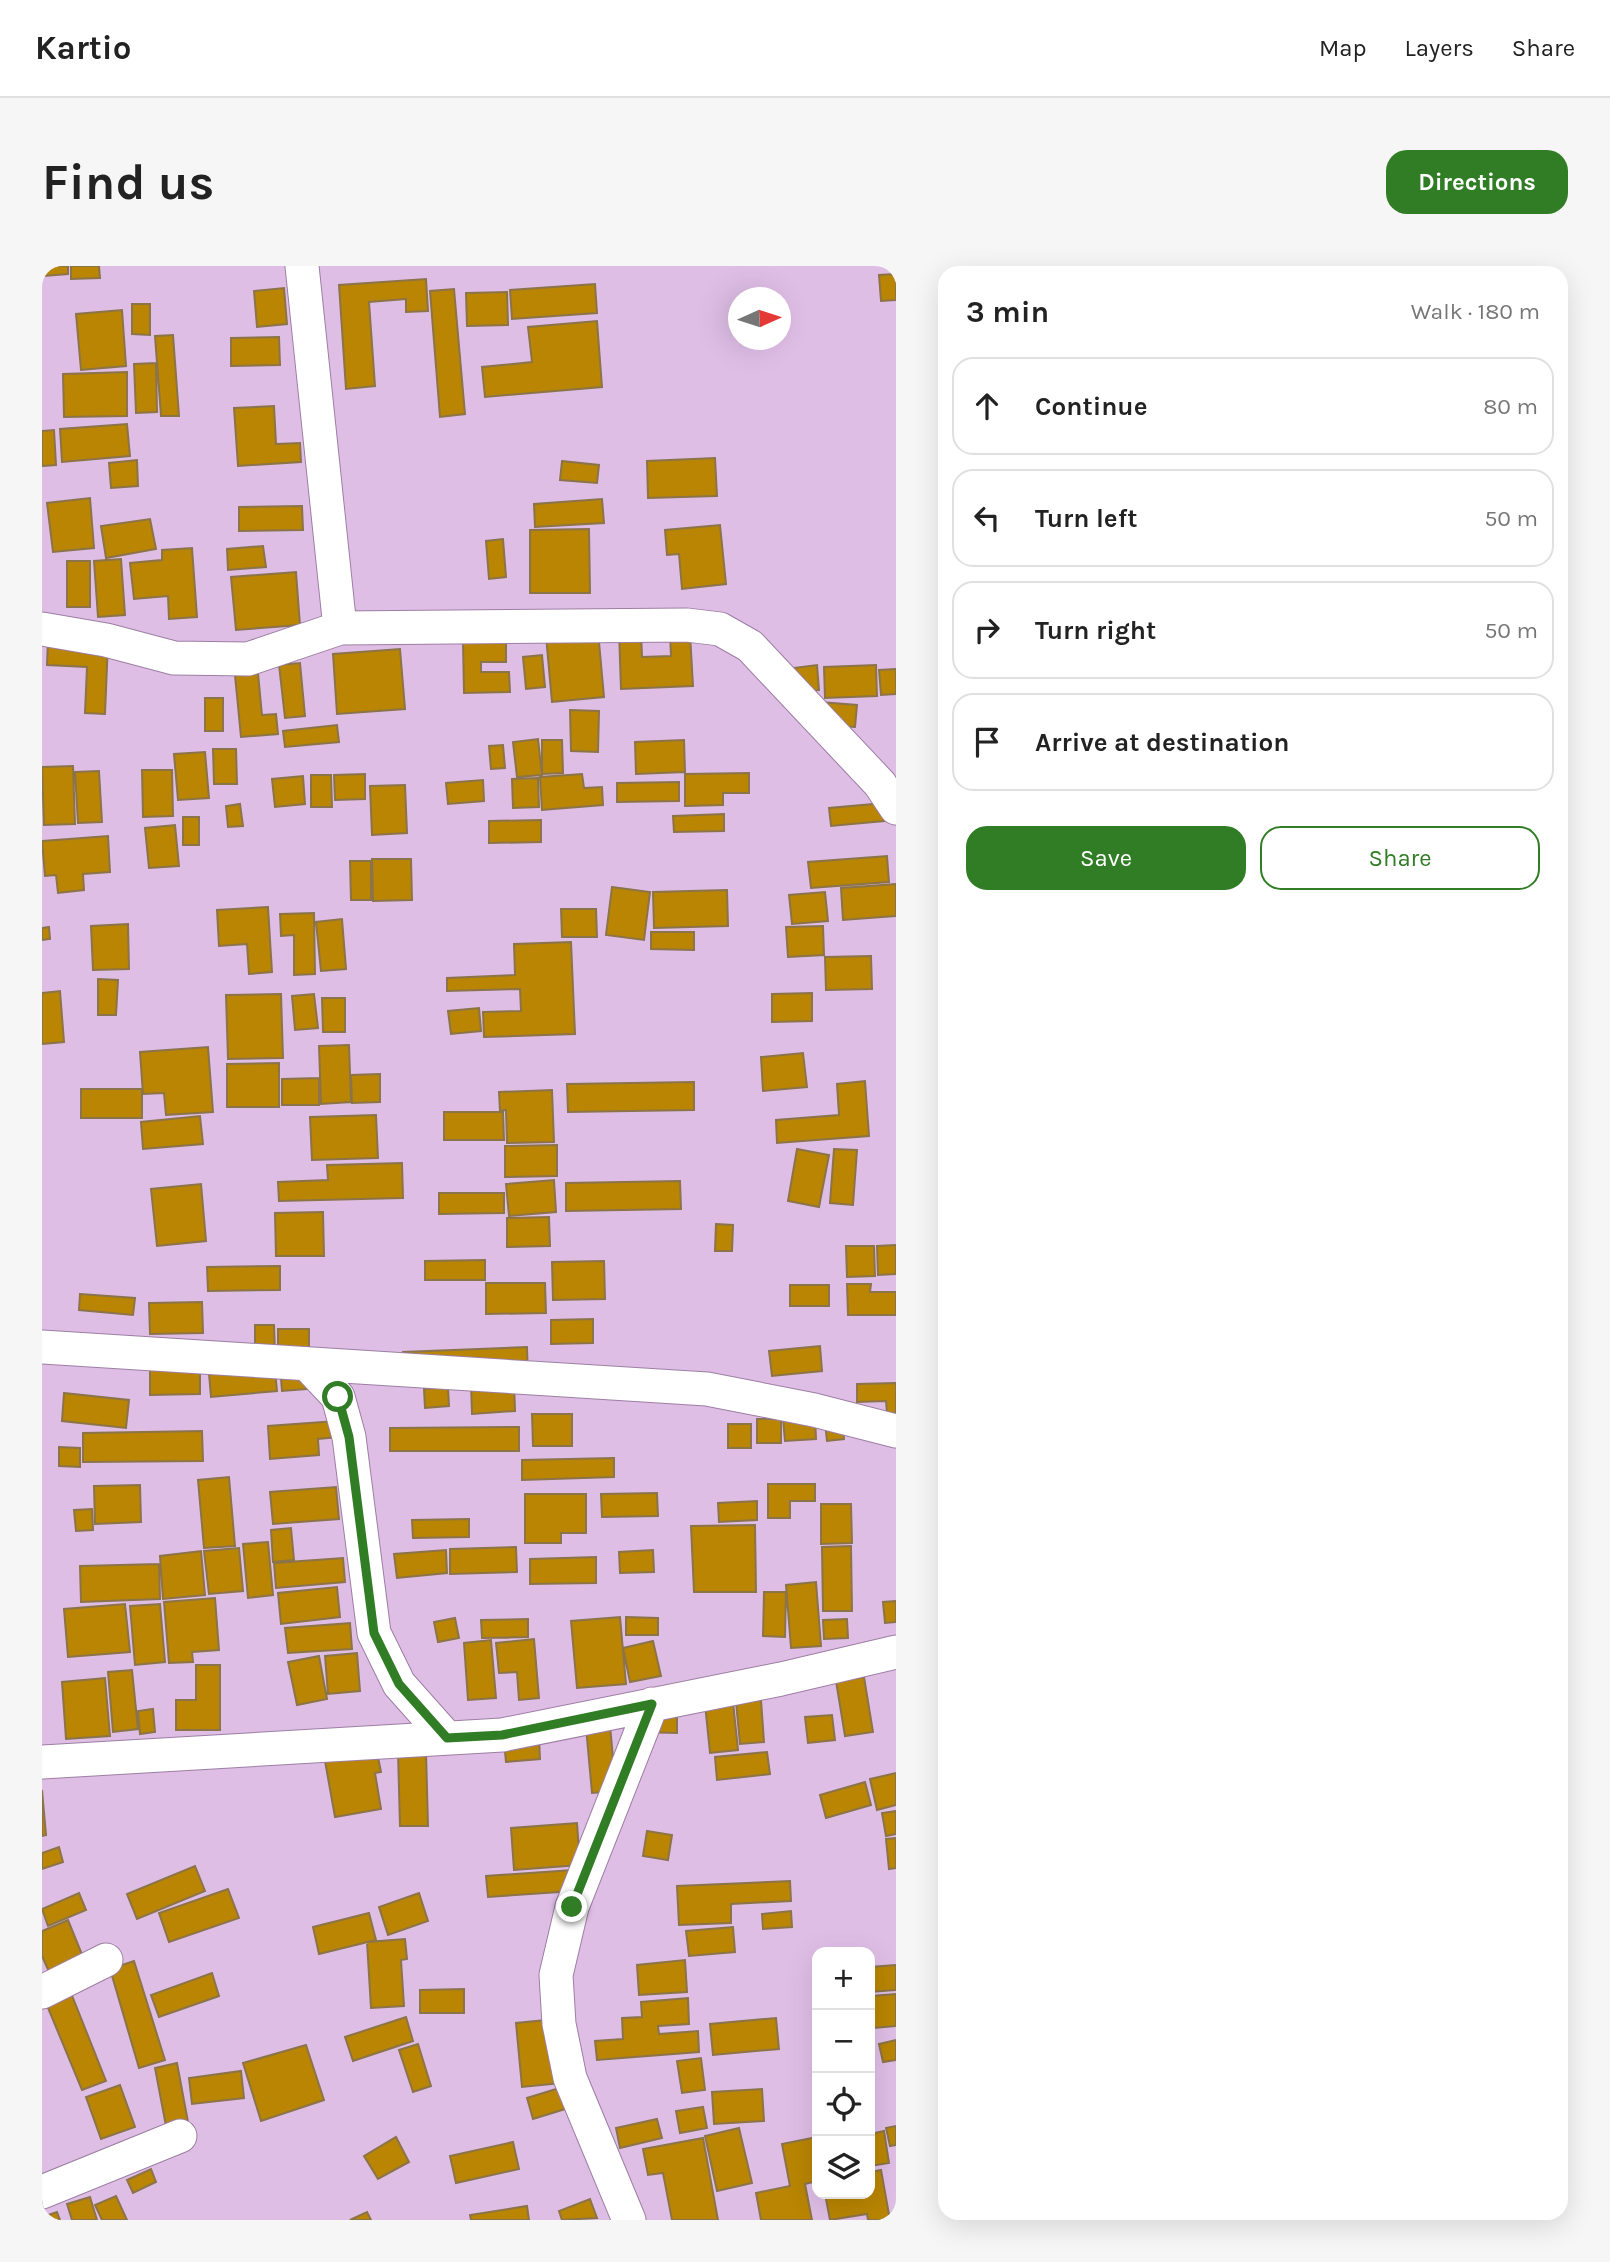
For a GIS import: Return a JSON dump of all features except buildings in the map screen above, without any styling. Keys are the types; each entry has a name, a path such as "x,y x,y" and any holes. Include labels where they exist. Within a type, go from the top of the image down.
{"street":[{"path":"302,266 340,628"},
{"path":"42,629 106,640 174,658 248,659 340,628 687,625 720,629 750,646 880,784 896,808"},
{"path":"42,1347 707,1388 814,1410 896,1431"},
{"path":"307,1364 338,1397 349,1437 374,1633 399,1684 447,1738"},
{"path":"42,1762 502,1735 896,1652"},
{"path":"629,2220 570,2078 559,2024 556,1975 572,1907 652,1704"},
{"path":"42,1992 106,1960"},
{"path":"42,2192 180,2136"}],"route":[{"path":"338,1397 349,1437 374,1633 399,1684 447,1738 502,1735 652,1704 572,1907"}]}
